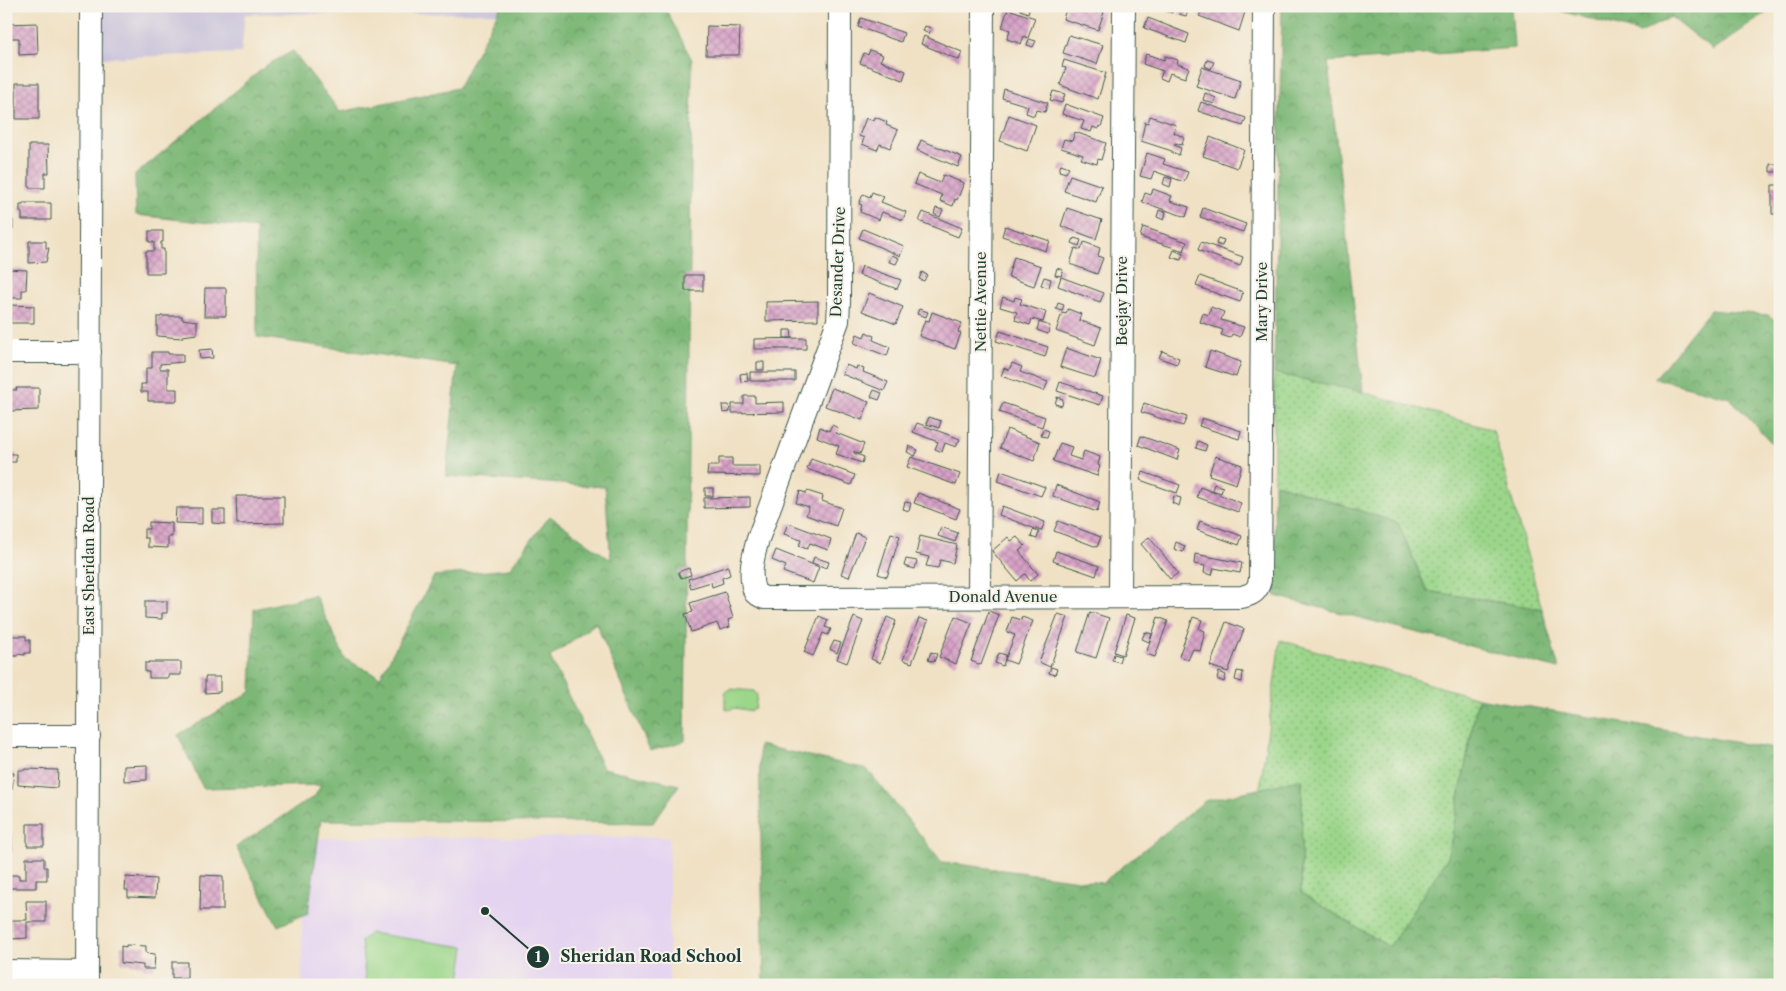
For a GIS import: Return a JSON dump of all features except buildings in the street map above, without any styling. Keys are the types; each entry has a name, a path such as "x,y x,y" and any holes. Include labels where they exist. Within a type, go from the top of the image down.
{"street":[{"name":"East Sheridan Road","path":"87,978 91,6"},
{"name":"Desander Drive","path":"755,593 751,583 752,560 758,539 838,321 840,292 840,6"},
{"name":"Nettie Avenue","path":"979,597 983,6"},
{"name":"Beejay Drive","path":"1120,596 1124,6"},
{"name":"Mary Drive","path":"1252,595 1258,589 1260,580 1264,6"},
{"path":"6,352 90,352"},
{"name":"Donald Avenue","path":"755,593 764,598 1242,597 1252,595"},
{"path":"6,736 89,736"},
{"path":"6,972 87,978"}],"shaded area":[{"path":"103,6 511,6 511,13 245,14 241,53 103,58"},
{"path":"669,837 669,985 302,985 302,838"}],"green space":[{"path":"501,6 664,6 692,60 685,741 650,751 596,623 550,657 603,768 679,785 653,823 321,820 308,913 278,926 236,847 315,796 321,785 203,788 178,735 251,692 254,609 315,595 345,659 380,677 434,576 509,569 550,516 611,560 605,487 446,476 457,366 257,337 256,228 136,215 135,175 267,65 293,51 340,112 458,88"},
{"path":"1282,6 1511,6 1514,48 1328,62 1363,392 1274,373"},
{"path":"1543,6 1776,6 1713,50 1671,17 1640,33"},
{"path":"1710,310 1768,315 1780,324 1780,452 1730,398 1655,378"},
{"path":"1274,373 1363,392 1493,430 1542,609 1427,591 1398,523 1274,483"},
{"path":"1274,483 1398,523 1427,591 1542,609 1559,669 1275,596"},
{"path":"1280,640 1478,698 1448,857 1389,947 1301,893 1302,780 1260,789"},
{"path":"730,689 754,691 757,695 755,708 751,711 736,708 727,710 725,706 725,692"},
{"path":"1478,698 1780,750 1780,985 764,985 759,745 867,769 942,862 1102,883 1205,801 1302,779 1301,893 1389,947 1448,857"},
{"path":"370,933 465,947 460,980 457,985 366,985 361,941"}],"place":[{"name":"Sheridan Road School","path":"485,911"}]}
